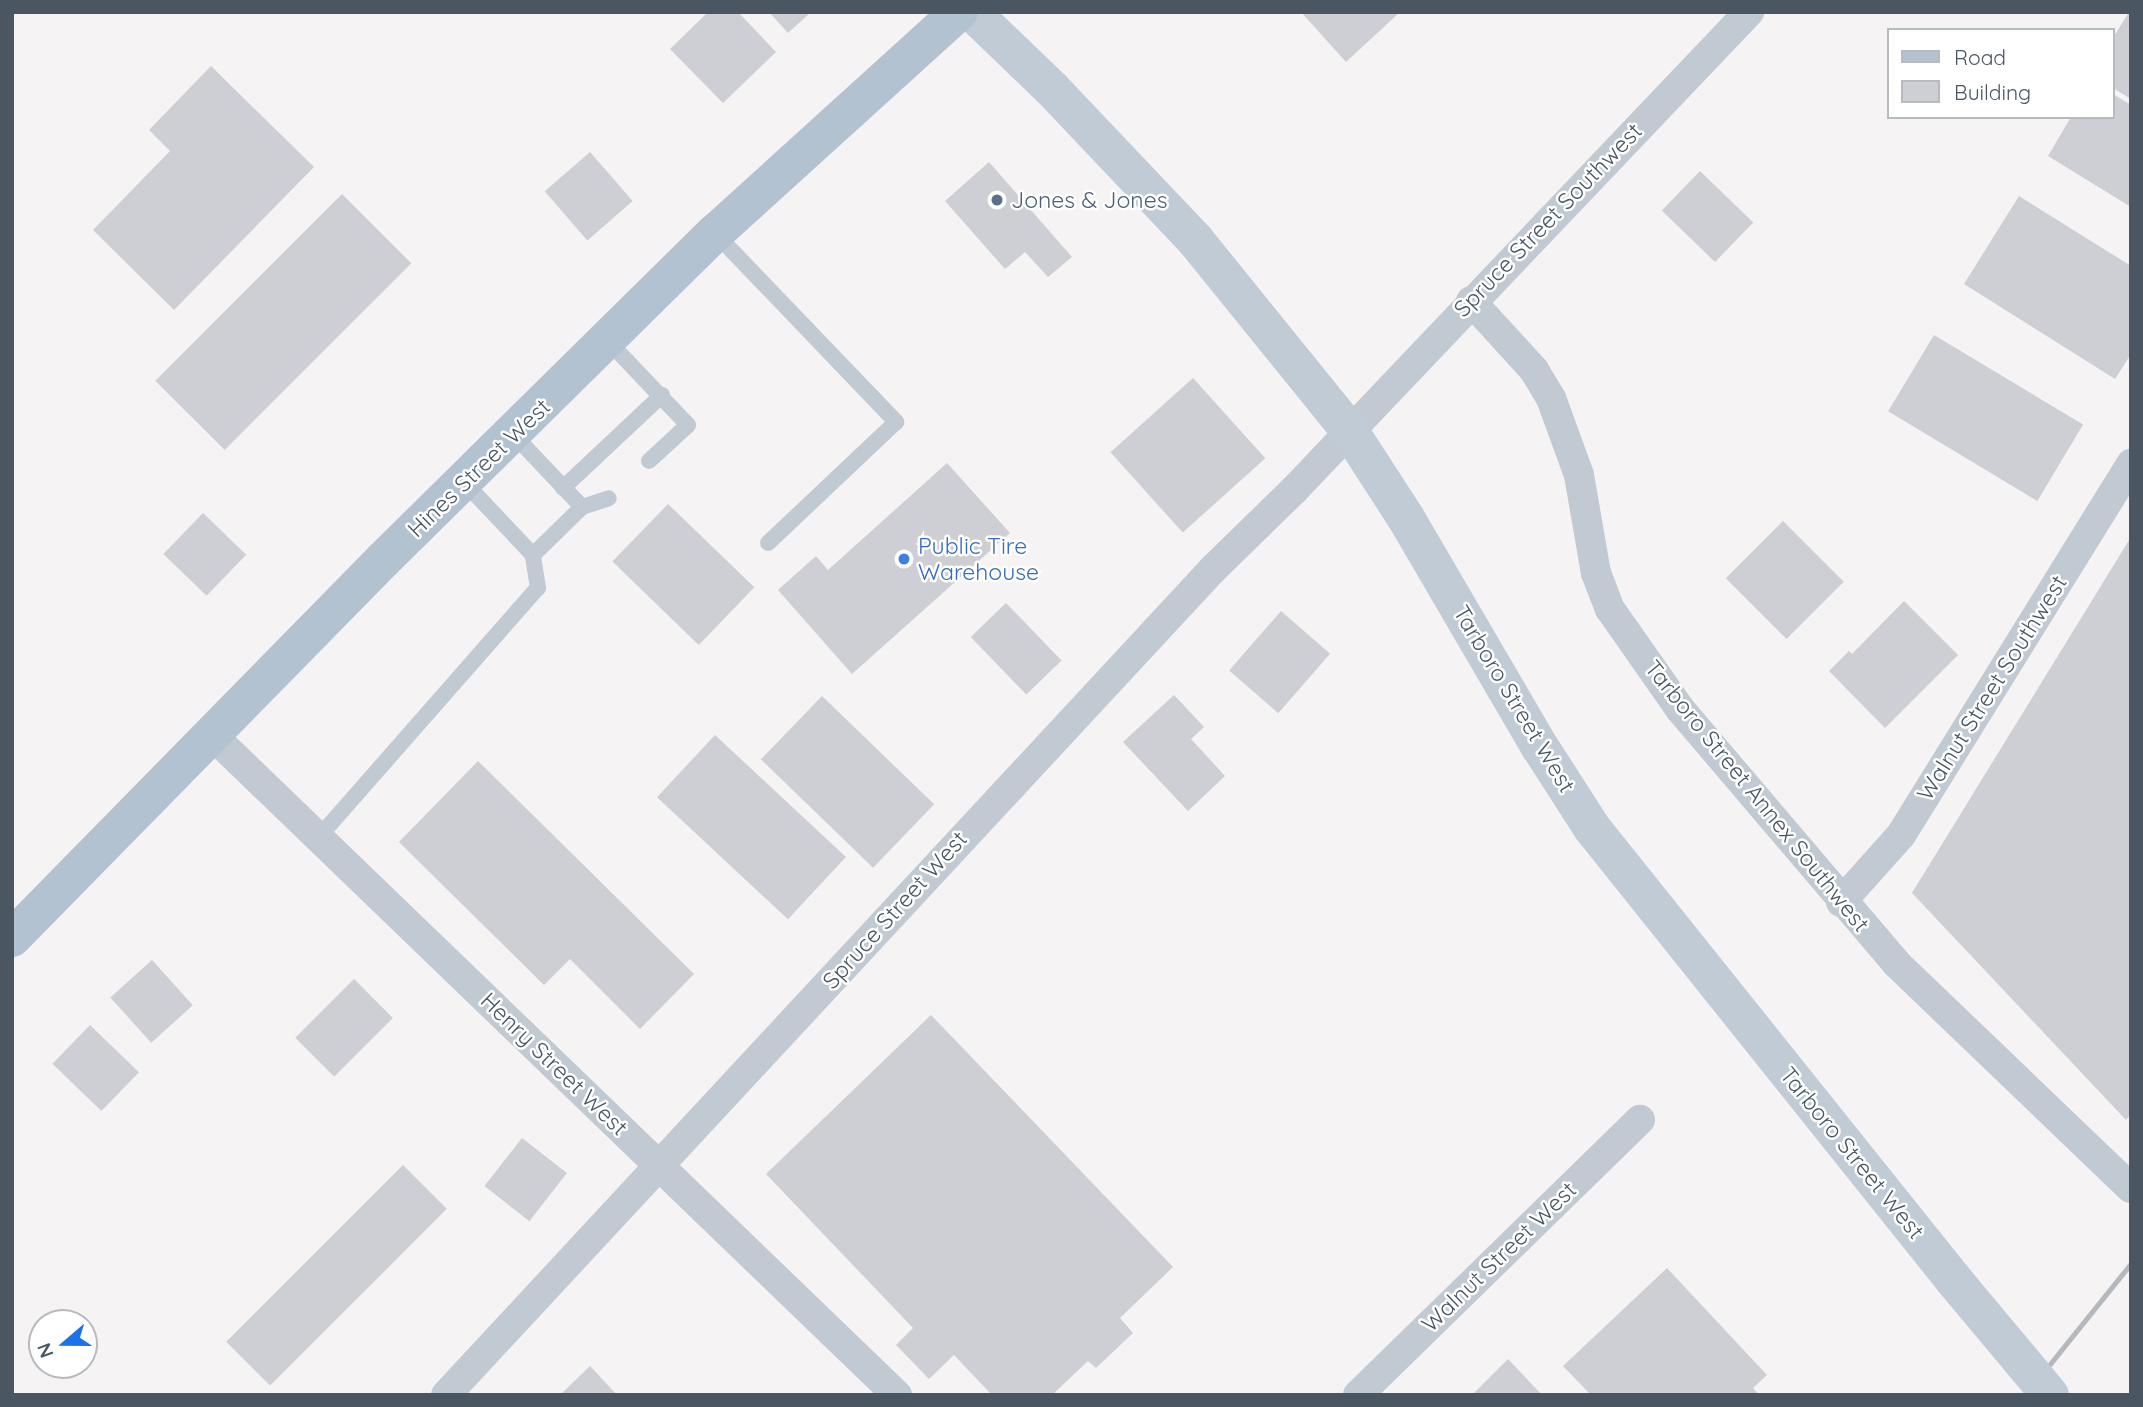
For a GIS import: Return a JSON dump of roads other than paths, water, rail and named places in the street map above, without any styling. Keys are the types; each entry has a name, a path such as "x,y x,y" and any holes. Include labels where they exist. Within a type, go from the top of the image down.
{"main road":[{"name":"Hines Street West","path":"12,937 211,734 715,233 959,12"},
{"name":"Tarboro Street West","path":"972,12 1052,89 1196,241 1349,430 1406,518 1540,747 1592,828 1953,1279 2050,1395"}],"street":[{"name":"Spruce Street Southwest","path":"1349,430 1749,12"},
{"name":"Tarboro Street Annex Southwest","path":"1471,301 1534,370 1551,398 1578,475 1595,573 1610,609 1680,709 1841,902 1896,963 2131,1188"},
{"name":"Spruce Street West","path":"446,1395 1004,791 1349,430"},
{"name":"Walnut Street Southwest","path":"1841,902 1901,835 2131,464"},
{"name":"Henry Street West","path":"211,734 897,1395"},
{"name":"Walnut Street West","path":"1358,1395 1640,1120"}],"lane":[{"path":"715,233 896,422 768,543"},
{"path":"608,341 688,425 649,461"},
{"path":"562,488 662,396"},
{"path":"513,434 582,507"},
{"path":"318,838 538,588 533,555 465,483"},
{"path":"533,555 582,507 609,498"}],"railway":[{"path":"2025,1395 2131,1263"}],"place":[{"name":"Jones & Jones","path":"997,200"},
{"name":"Public Tire Warehouse","path":"904,559"}]}
